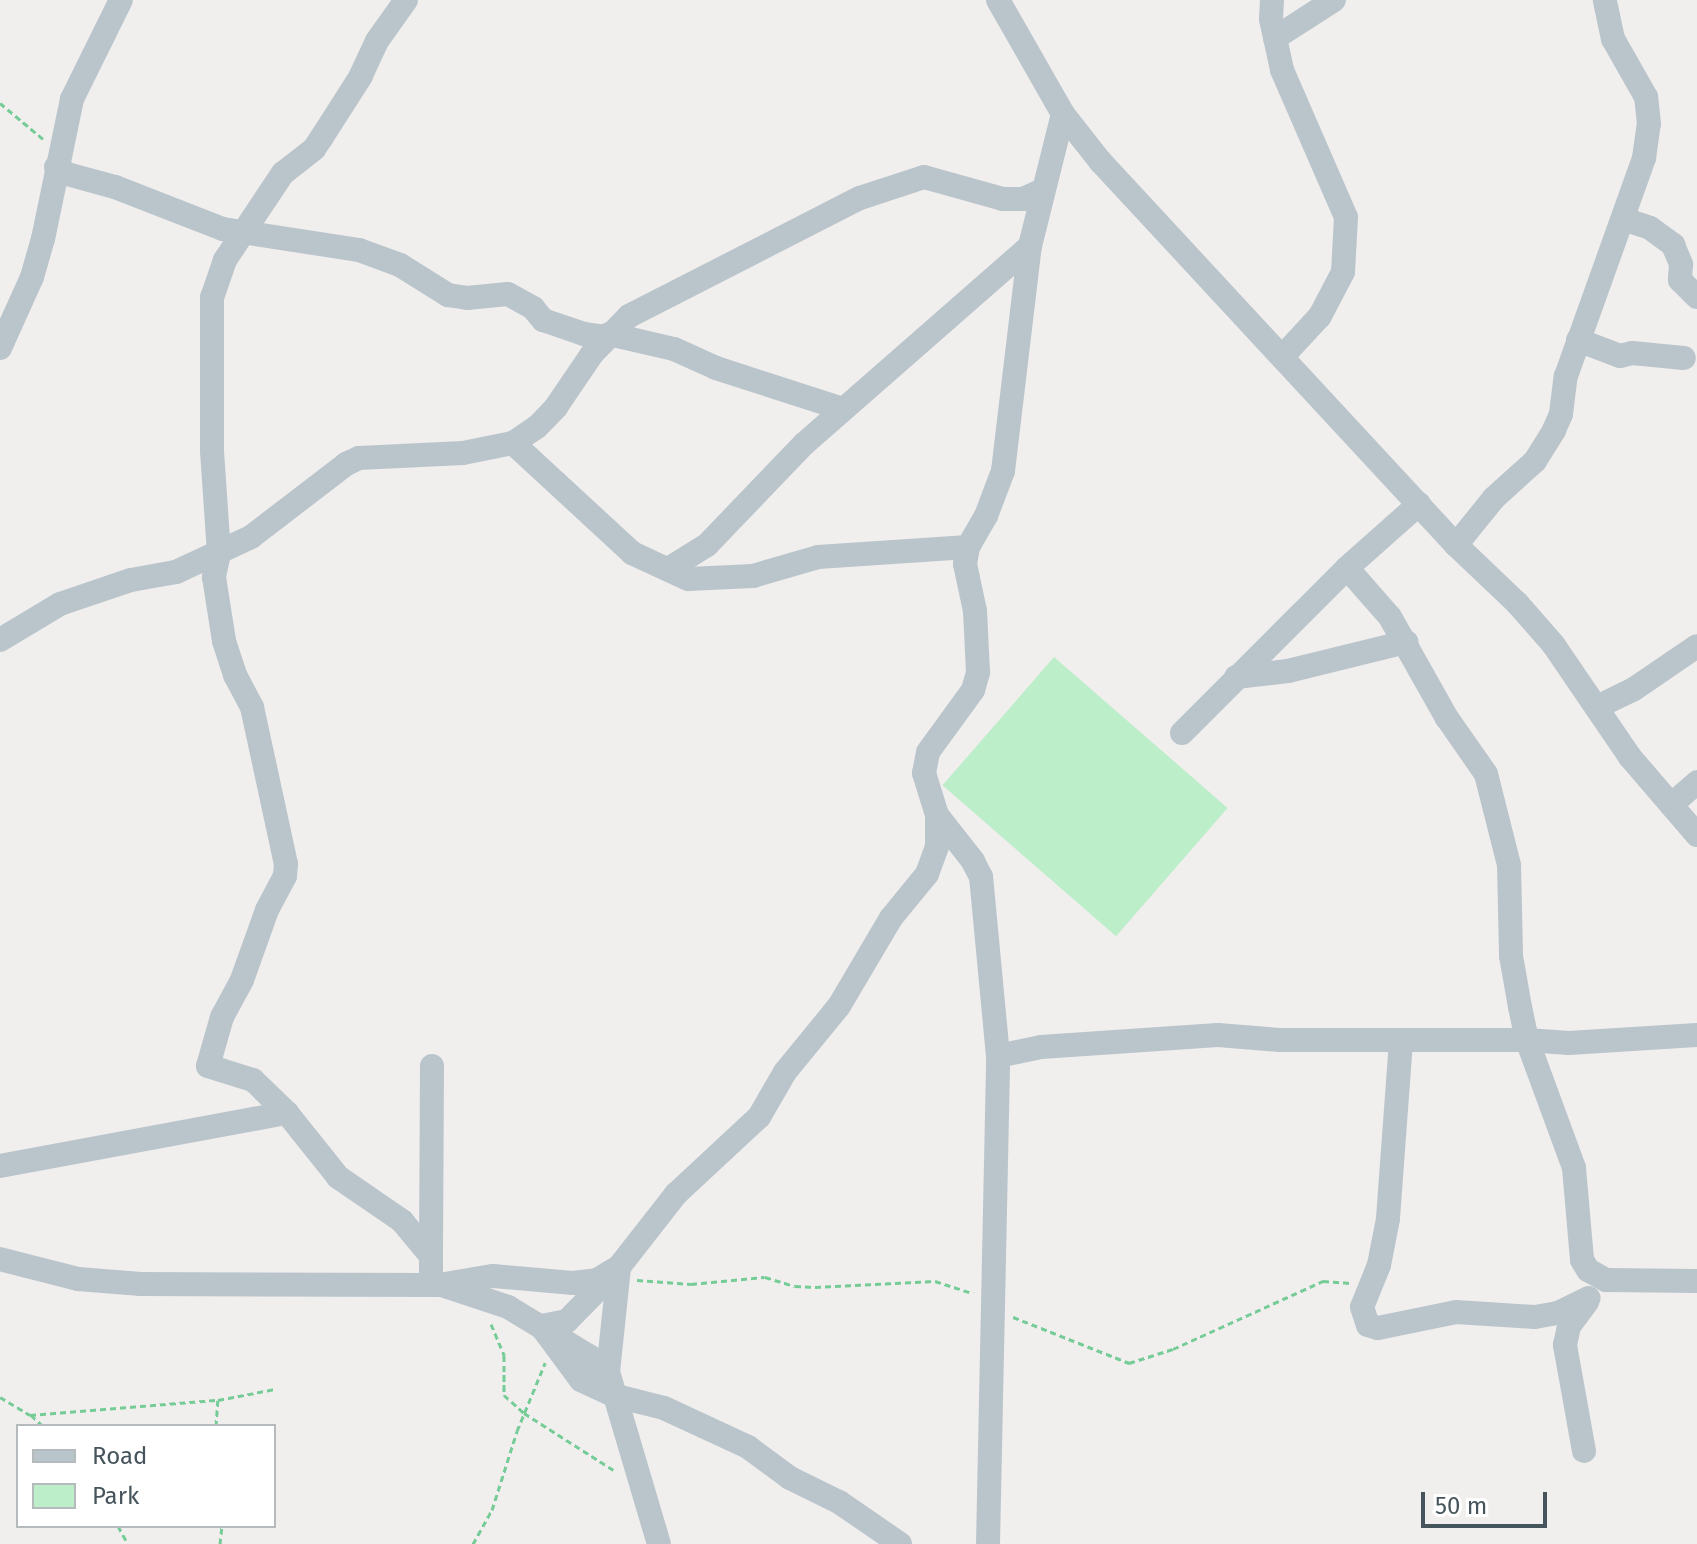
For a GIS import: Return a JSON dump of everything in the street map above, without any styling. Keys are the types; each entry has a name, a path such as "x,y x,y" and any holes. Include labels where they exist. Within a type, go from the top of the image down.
{"street":[{"path":"0,348 32,277 72,99 121,0"},
{"path":"406,0 377,41 361,76 314,149 283,173 243,232 225,260 212,297 212,451 219,553 214,577 224,641 235,675 252,707 285,876 267,910 242,980 222,1017 208,1066 253,1080 287,1113 338,1177 402,1221 431,1256"},
{"path":"998,0 1063,114 1100,161 1456,545 1544,634 1630,757 1697,835"},
{"path":"1272,0 1275,38 1282,70 1346,217 1343,272 1320,316 1282,357"},
{"path":"1275,38 1334,0"},
{"path":"1456,545 1494,498 1535,461 1561,414 1566,376 1644,158 1649,124 1646,97 1613,39 1605,0"},
{"path":"547,1336 618,1272 676,1194 759,1117 785,1072 839,1006 891,918 927,874 937,846 937,815 924,773 928,752 973,690 978,672 975,611 965,564 968,547 986,516 1003,471 1030,246 1063,114"},
{"path":"58,160 67,174 115,187 223,229 359,250 400,265 448,295 467,298 508,294 533,308 543,320 674,349 716,368 843,409"},
{"path":"0,640 60,604 131,580 176,572 251,537 346,464 359,458 463,453 513,443 537,427 556,407 607,336 629,316 860,198 913,179 938,178 1003,199 1023,199 1043,190"},
{"path":"1623,219 1650,228 1673,245 1681,264 1680,280 1697,297"},
{"path":"670,568 707,545 762,486 843,409 1030,246"},
{"path":"1578,340 1620,356 1632,353 1684,358"},
{"path":"513,443 632,553 688,579 753,576 818,557 968,547"},
{"path":"1182,733 1347,568 1419,504"},
{"path":"1347,568 1390,617 1447,718 1486,774 1509,865 1511,956 1527,1040 1574,1168 1582,1260 1596,1277 1697,1281"},
{"path":"1236,677 1288,671 1406,642"},
{"path":"1597,707 1634,689 1697,646"},
{"path":"1671,805 1697,782"},
{"path":"937,815 973,861 981,877 998,1056 988,1544"},
{"path":"998,1056 1041,1047 1218,1035 1280,1040 1624,1042 1697,1035"},
{"path":"1401,1041 1388,1219 1371,1288 1362,1307 1368,1325 1378,1328 1456,1312 1535,1317 1558,1313 1589,1298 1605,1286 1623,1280"},
{"path":"432,1066 431,1256 436,1284"},
{"path":"0,1166 287,1113"},
{"path":"0,1259 78,1279 141,1284 436,1284 493,1276 573,1283 597,1280 618,1272"},
{"path":"618,1272 608,1372 659,1544"},
{"path":"436,1284 478,1295 608,1372"},
{"path":"1584,1451 1565,1345 1569,1326 1589,1298"},
{"path":"547,1336 581,1380 616,1396 664,1408 748,1447 790,1478 839,1502 900,1544"}],"path":[{"path":"0,103 58,160"},
{"path":"618,1272 691,1284 765,1277 795,1286 935,1281 972,1292 994,1309 1129,1363 1173,1349 1323,1281 1343,1280 1371,1288"},
{"path":"478,1295 504,1355 504,1395 524,1413 617,1473"},
{"path":"473,1544 492,1510 547,1336"},
{"path":"30,1415 218,1400 275,1389"},
{"path":"0,1397 41,1424"},
{"path":"216,1424 218,1400"}],"green space":[{"path":"1054,657 1228,808 1116,936 942,785"}]}
